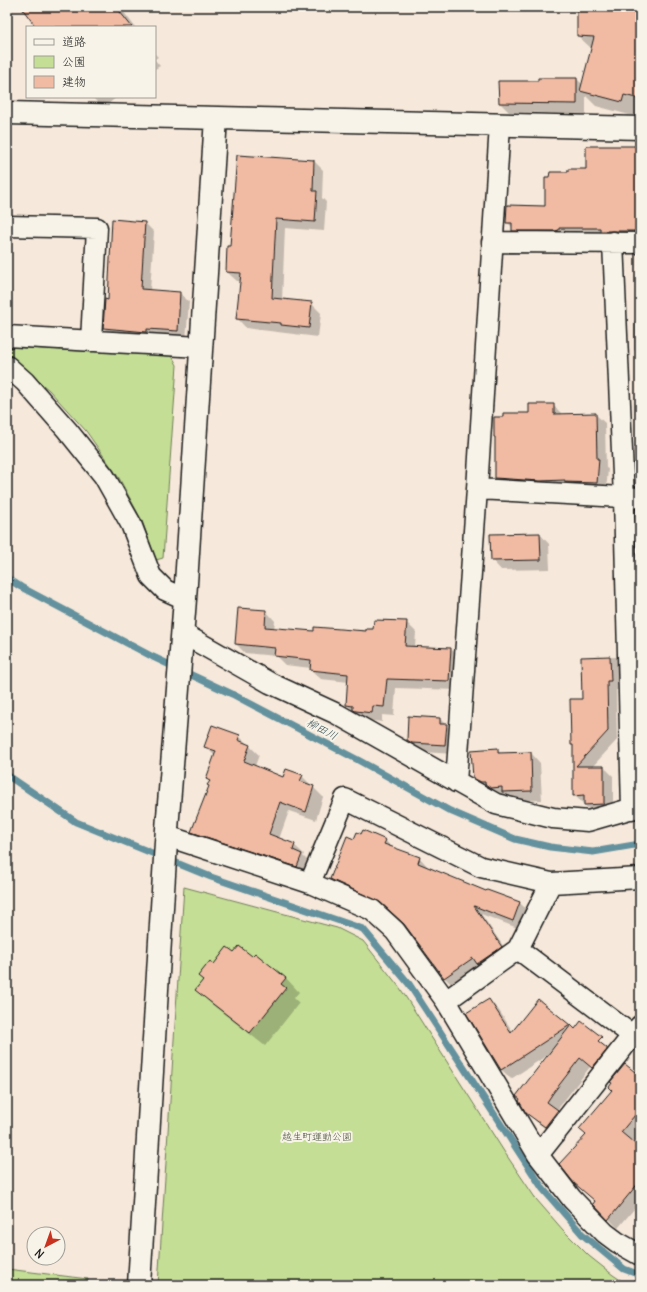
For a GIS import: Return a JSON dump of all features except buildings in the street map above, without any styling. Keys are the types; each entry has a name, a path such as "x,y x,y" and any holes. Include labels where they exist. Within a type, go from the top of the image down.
{"street":[{"path":"7,113 640,128"},
{"path":"139,1285 167,839 185,599 200,347 216,118"},
{"path":"456,782 477,489 500,125"},
{"path":"7,226 97,228 91,341"},
{"path":"492,242 640,243"},
{"path":"182,638 270,683 337,714 496,804 553,818 588,821 636,808 632,498 613,242"},
{"path":"7,336 200,347"},
{"path":"7,366 25,382 67,430 104,476 131,524 151,576 164,590 185,599"},
{"path":"477,489 632,498"},
{"path":"310,883 345,799 481,867 551,883 640,878"},
{"path":"167,839 310,883 372,910 395,931 446,1001 538,1155 572,1199 605,1233 617,1242 640,1255"},
{"path":"446,1001 518,949 551,883"},
{"path":"518,949 636,1031 538,1155"}],"green space":[{"path":"10,347 172,356 177,365 163,558 156,560 142,521 119,478 86,431 49,390 9,357"},
{"name":"越生町運動公園","path":"184,887 337,928 363,941 400,988 536,1199 563,1230 589,1256 628,1285 158,1285"},
{"path":"7,1269 88,1279 87,1285 7,1285"}],"waterway":[{"name":"柳田川","path":"7,578 21,587 153,657 232,694 358,760 450,811 515,839 550,847 593,852 640,844"},
{"path":"7,775 76,822 211,877 363,929 409,984 543,1189 582,1234 624,1269 640,1275"}]}
